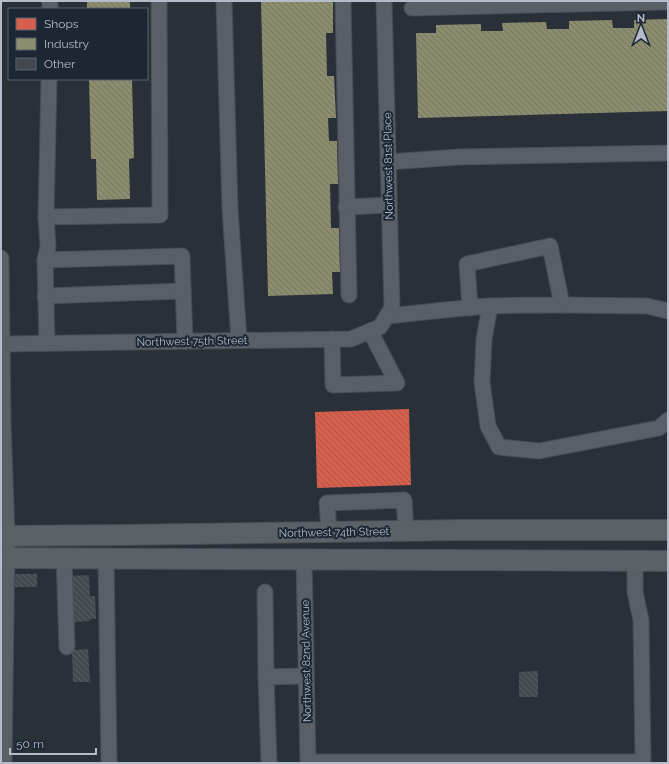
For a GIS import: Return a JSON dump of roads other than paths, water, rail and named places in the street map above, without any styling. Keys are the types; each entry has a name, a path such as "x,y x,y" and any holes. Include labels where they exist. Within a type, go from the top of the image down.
{"main road":[{"name":"Northwest 74th Street","path":"4,536 406,530 668,530"},
{"path":"4,558 668,561"}],"street":[{"path":"46,217 160,215 159,1"},
{"path":"224,1 230,209 239,340"},
{"path":"343,1 346,207 349,295"},
{"name":"Northwest 81st Place","path":"379,325 392,308 384,1"},
{"path":"412,8 491,3 668,2"},
{"path":"48,343 45,296 45,260 48,247 46,217 49,80"},
{"path":"388,162 459,158 668,154"},
{"path":"346,207 389,206"},
{"path":"470,308 467,264 550,246 562,305"},
{"path":"45,260 182,256 185,341"},
{"path":"1,258 3,344 4,763"},
{"path":"45,296 183,291"},
{"path":"490,306 484,339 482,382 488,426 499,447 539,451 659,428 668,420"},
{"name":"Northwest 75th Street","path":"3,344 351,339 379,325 470,308 490,306 647,306 668,311"},
{"path":"332,339 333,385 397,383 379,325"},
{"path":"329,532 327,503 404,500 406,530"},
{"path":"64,558 67,647"},
{"path":"106,558 109,763"},
{"name":"Northwest 82nd Avenue","path":"304,559 308,762"},
{"path":"308,762 643,762 641,620 635,592 635,561"},
{"path":"265,592 269,763"},
{"path":"266,677 306,676"}]}
